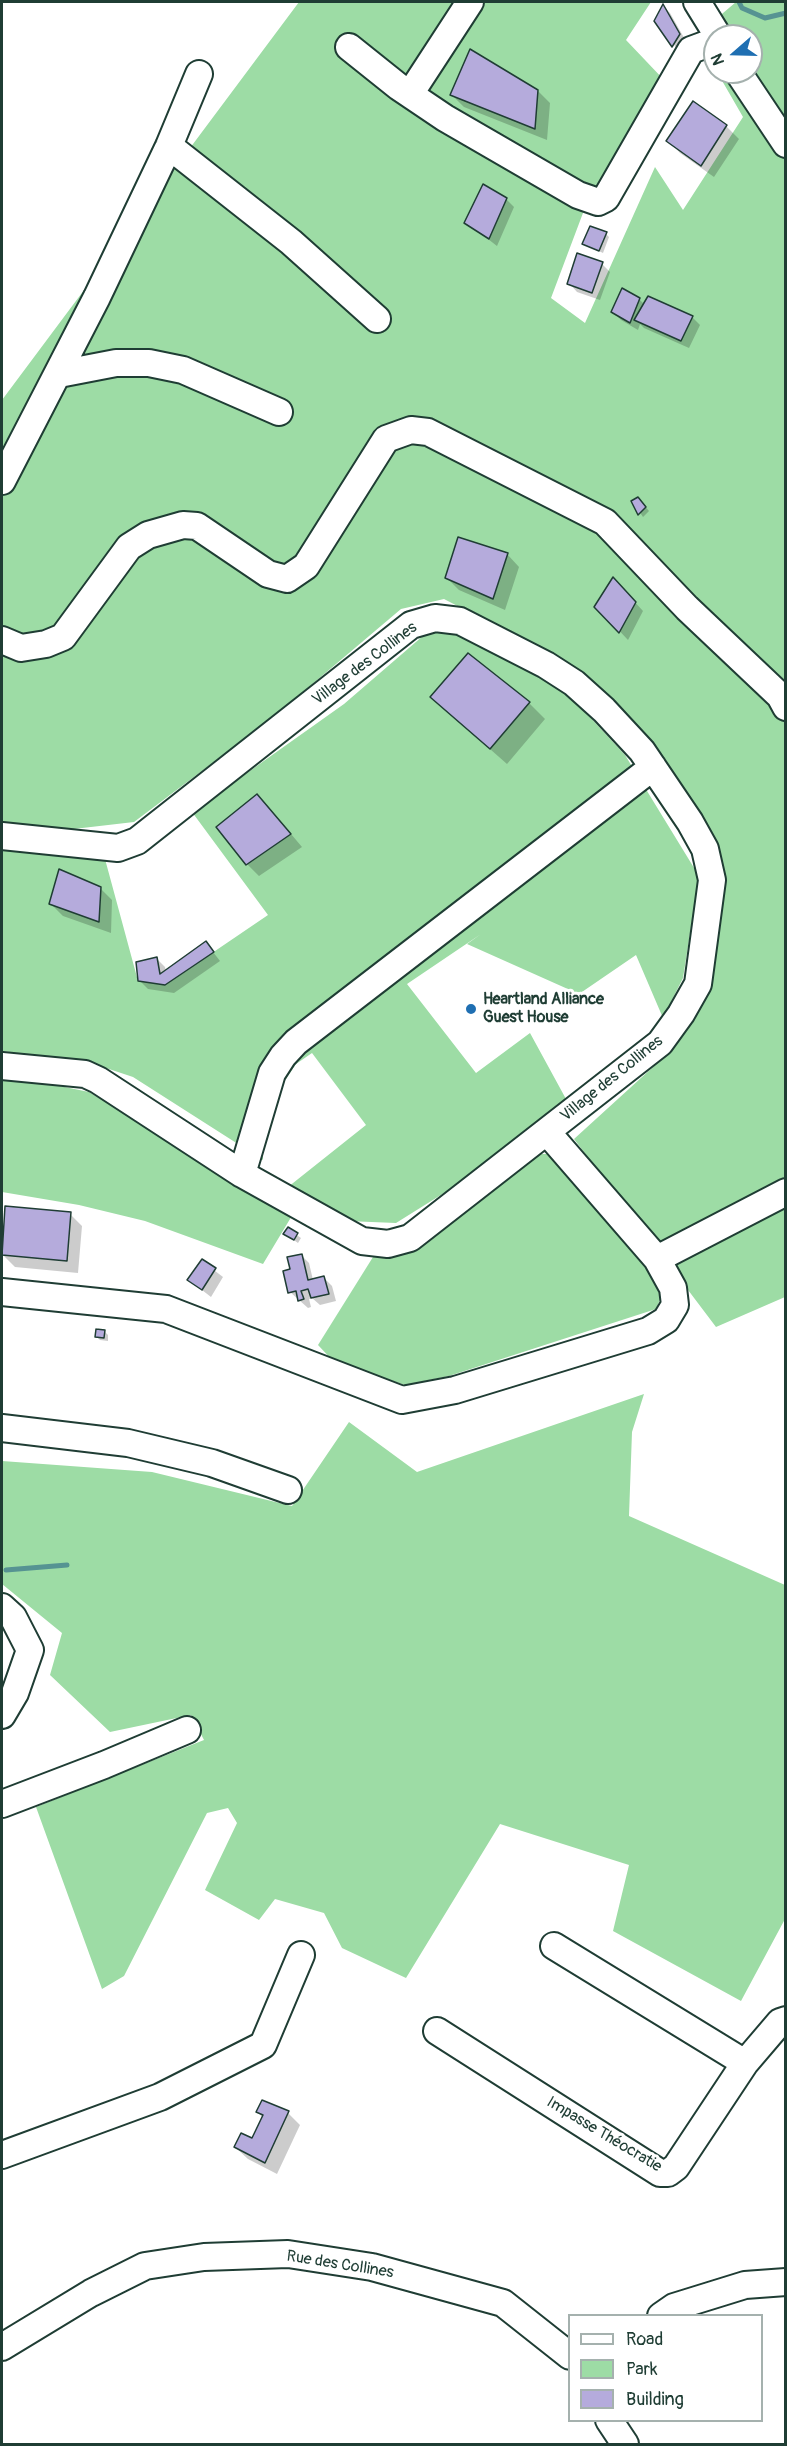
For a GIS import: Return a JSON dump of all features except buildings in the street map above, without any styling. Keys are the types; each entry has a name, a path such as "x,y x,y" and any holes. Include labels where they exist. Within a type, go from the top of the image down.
{"street":[{"path":"410,94 470,2"},
{"path":"697,2 711,24"},
{"path":"349,47 410,94 446,118 578,195 598,202 606,198 691,50 703,46"},
{"path":"2,481 59,374 169,146 199,74"},
{"path":"746,84 786,144"},
{"path":"169,146 291,242 377,319"},
{"path":"59,374 116,363 149,363 183,370 279,412"},
{"path":"2,640 21,648 46,644 63,637 129,547 148,535 183,525 197,526 268,574 287,579 306,567 386,439 411,430 428,432 604,522 687,608 780,696 786,707"},
{"name":"Village des Collines","path":"2,836 118,848 137,841 411,625 435,618 460,621 546,665 574,683 604,710 642,751 690,822 705,849 712,880 698,984 681,1014 660,1043 410,1238 388,1244 362,1241 243,1174 98,1080 85,1074 2,1066"},
{"path":"243,1174 272,1073 296,1042 653,767"},
{"path":"2,1292 166,1309 402,1400 456,1390 648,1331 666,1320 675,1305 673,1288 657,1259 547,1132"},
{"path":"657,1259 786,1192"},
{"path":"2,1428 129,1443 212,1463 288,1490"},
{"path":"2,1607 13,1617 30,1650 15,1693 2,1715"},
{"path":"2,1804 187,1730"},
{"path":"554,1946 745,2063"},
{"path":"2,2155 160,2097 263,2045 301,1955"},
{"name":"Impasse Théocratie","path":"437,2031 660,2173 668,2173 676,2167 745,2063 780,2022 786,2019"},
{"name":"Rue des Collines","path":"2,2347 91,2293 145,2266 204,2257 288,2254 372,2267 503,2303 568,2354"},
{"path":"664,2314 674,2307 745,2285 786,2282"},
{"path":"610,2422 625,2445"}],"green space":[{"path":"299,2 651,2 626,40 665,81 589,197 551,298 585,323 655,167 683,210 743,117 724,84 763,84 763,24 710,24 736,2 785,2 785,1297 716,1327 574,1139 675,1047 711,984 722,892 712,835 655,750 575,667 444,599 401,609 271,719 134,822 65,830 2,823 2,400"},
{"path":"703,30 703,48 696,36"},
{"path":"452,628 565,690 625,755 699,876 683,978 663,1018 636,955 579,994 467,944 481,934 407,984 476,1073 530,1033 566,1099 556,1114 468,1178 396,1223 347,1221 283,1191 366,1125 312,1053 296,1064 282,1085 263,1137 263,1160 133,1077 91,1063 2,1051 2,848 105,859 138,981 165,985 268,915 192,812 344,704 431,629"},
{"path":"2,1076 89,1092 293,1214 263,1264 145,1221 79,1205 2,1192"},
{"path":"541,1154 552,1154 658,1277 662,1295 656,1309 449,1376 405,1385 333,1361 318,1345 373,1257 394,1255 418,1246"},
{"path":"644,1394 632,1432 629,1516 785,1585 785,1919 741,2001 613,1931 629,1865 500,1824 406,1978 342,1948 324,1913 275,1899 259,1920 205,1890 237,1823 228,1808 207,1813 124,1976 102,1989 36,1807 204,1740 191,1715 110,1732 50,1675 62,1633 2,1584 2,1461 152,1472 292,1506 349,1422 417,1472"}],"waterway":[{"path":"739,2 742,8 765,18 786,13"},
{"path":"6,1570 67,1565"}],"place":[{"name":"Heartland Alliance Guest House","path":"471,1009"}]}
